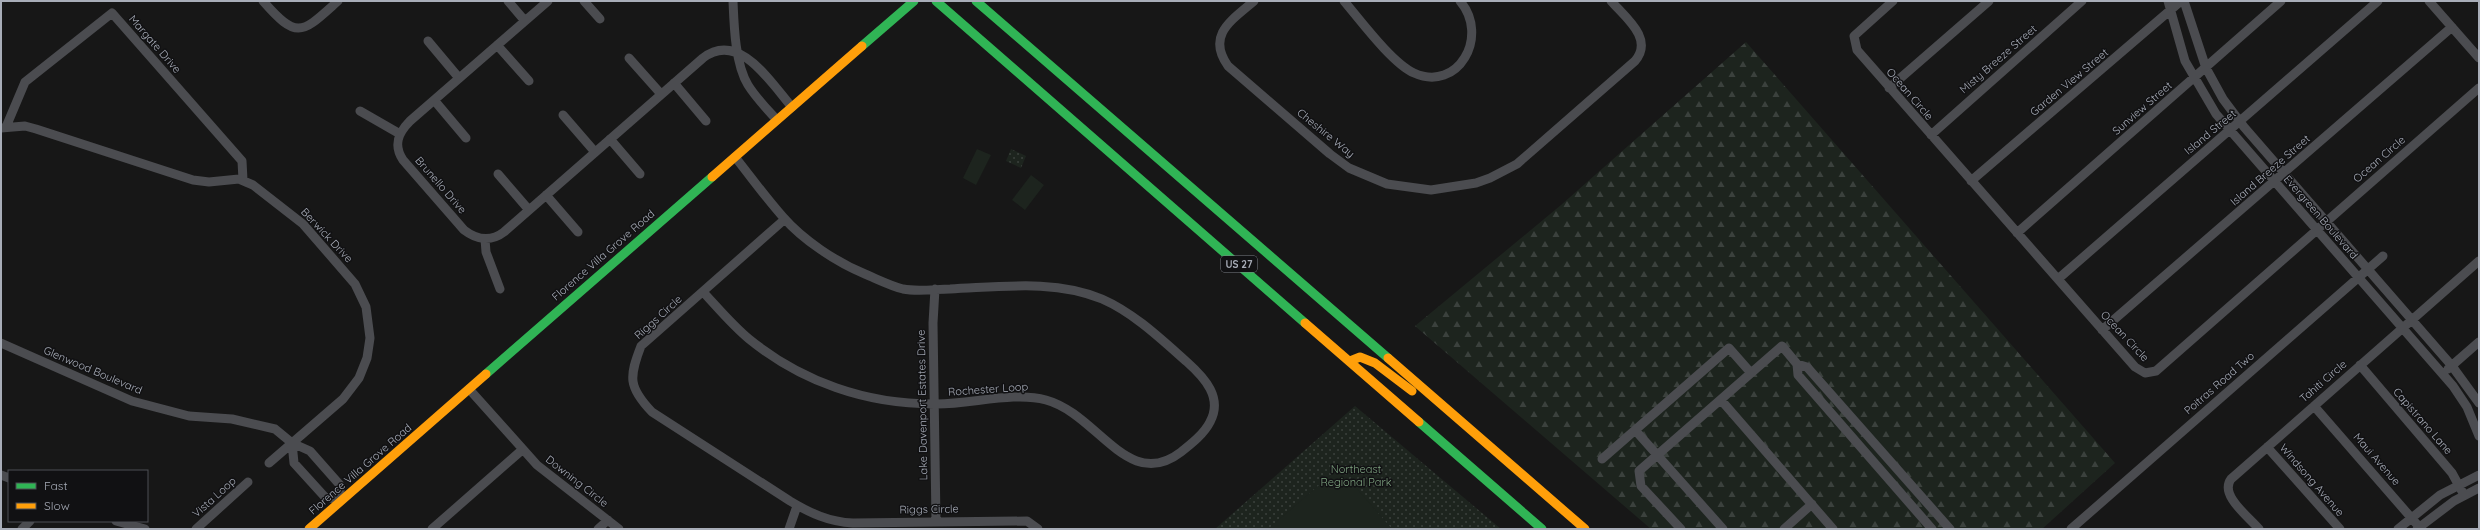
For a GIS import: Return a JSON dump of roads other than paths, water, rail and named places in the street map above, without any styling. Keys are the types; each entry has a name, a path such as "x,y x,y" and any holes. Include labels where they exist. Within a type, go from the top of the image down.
{"main road":[{"name":"Florence Villa Grove Road","path":"309,529 914,1"},
{"name":"US 27","path":"936,1 1542,529"},
{"name":"US 27","path":"976,1 1586,529"},
{"path":"1350,361 1360,357 1375,363 1433,406 1483,448 1508,462"}],"street":[{"path":"263,1 280,20 293,29 302,30 312,24 338,1"},
{"path":"508,1 525,21"},
{"path":"360,111 400,134 406,125 548,1"},
{"path":"584,1 600,19"},
{"path":"733,1 734,29 741,69 747,84 777,120"},
{"name":"Cheshire Way","path":"1254,1 1222,32 1219,46 1228,66 1330,154 1349,168 1387,184 1416,189 1461,187 1490,178 1517,164 1635,61 1641,54 1643,45 1636,29 1612,1"},
{"path":"1344,1 1398,63 1415,74 1435,76 1454,69 1468,54 1472,45 1473,25 1470,15 1460,1"},
{"name":"Ocean Circle","path":"1893,1 1854,36 1857,50 2102,330 2135,367 2145,373 2156,371 2479,88"},
{"path":"1889,88 1989,1"},
{"name":"Misty Breeze Street","path":"1931,135 2082,1"},
{"name":"Evergreen Boulevard","path":"2168,1 2185,61 2216,114 2443,374 2463,400 2479,436"},
{"name":"Evergreen Boulevard","path":"2183,1 2206,68 2223,99 2240,122 2284,174 2452,366 2479,404"},
{"name":"Garden View Street","path":"1971,181 2183,1"},
{"name":"Sunview Street","path":"2017,233 2281,1"},
{"name":"Island Street","path":"2058,279 2378,1"},
{"path":"2429,1 2479,58"},
{"name":"Margate Drive","path":"3,127 25,82 112,13 242,161 244,180"},
{"name":"Island Breeze Street","path":"2102,330 2452,27"},
{"path":"428,41 459,78"},
{"path":"497,45 529,81"},
{"path":"500,289 486,252 485,239 500,235 709,54 722,50 739,53 750,60 792,107"},
{"path":"629,58 661,94"},
{"path":"674,83 706,120"},
{"path":"434,100 466,138"},
{"path":"563,115 595,152"},
{"path":"3,127 25,126 36,129 194,180 244,180"},
{"name":"Brunello Drive","path":"400,134 397,145 403,160 464,230 474,237 485,239"},
{"path":"610,139 640,174"},
{"path":"735,157 785,219 822,249 862,273 904,289 935,289"},
{"path":"498,174 529,210"},
{"name":"Berwick Drive","path":"244,180 275,200 312,234 355,284 366,307 369,322 369,352 359,378 343,399 269,463"},
{"path":"546,195 578,232"},
{"name":"Riggs Circle","path":"785,219 704,293 641,346 632,371 638,397 652,412 797,506 817,516 842,522 1027,521 1038,529"},
{"name":"Poitras Road Two","path":"2071,529 2383,256"},
{"name":"Tahiti Circle","path":"2259,529 2231,497 2227,486 2234,476 2479,261"},
{"name":"Rochester Loop","path":"704,293 747,338 786,366 839,390 867,397 935,404 1024,398 1046,400 1076,413 1131,460 1150,465 1161,464 1183,450 1207,427 1212,418 1214,402 1213,394 1204,378 1158,337 1117,307 1101,299 1074,291 1050,287 935,289"},
{"name":"Lake Davenport Estates Drive","path":"935,289 933,323 936,521"},
{"path":"2443,374 2479,342"},
{"name":"Glenwood Boulevard","path":"1,343 132,401 189,416 232,419 267,426 284,435 292,443 310,451 340,485 340,501"},
{"path":"1681,529 1641,486 1639,471 1782,346 1797,364 1807,367 1950,529"},
{"path":"1602,459 1729,348 1751,374"},
{"path":"1797,364 1798,375 1932,529"},
{"name":"Capistrano Lane","path":"2360,365 2452,473 2464,495"},
{"name":"Downing Circle","path":"469,389 522,450 558,484 619,529"},
{"path":"1721,400 1833,529"},
{"name":"Maui Avenue","path":"2314,406 2412,517 2419,528"},
{"path":"1843,427 1852,418"},
{"path":"1635,430 1723,529"},
{"path":"292,443 294,463 324,496 340,501"},
{"name":"Windsong Avenue","path":"2267,447 2340,529"},
{"path":"432,529 522,450"},
{"path":"2398,529 2430,502 2459,484 2479,475"},
{"name":"Vista Loop","path":"196,529 248,482"},
{"path":"2419,528 2464,495 2479,488"},
{"path":"1784,529 1812,504"},
{"path":"789,529 797,506"},
{"path":"598,529 608,520"},
{"path":"119,522 140,528"}],"park label":[{"name":"Northeast Regional Park","path":"1356,475"}]}
